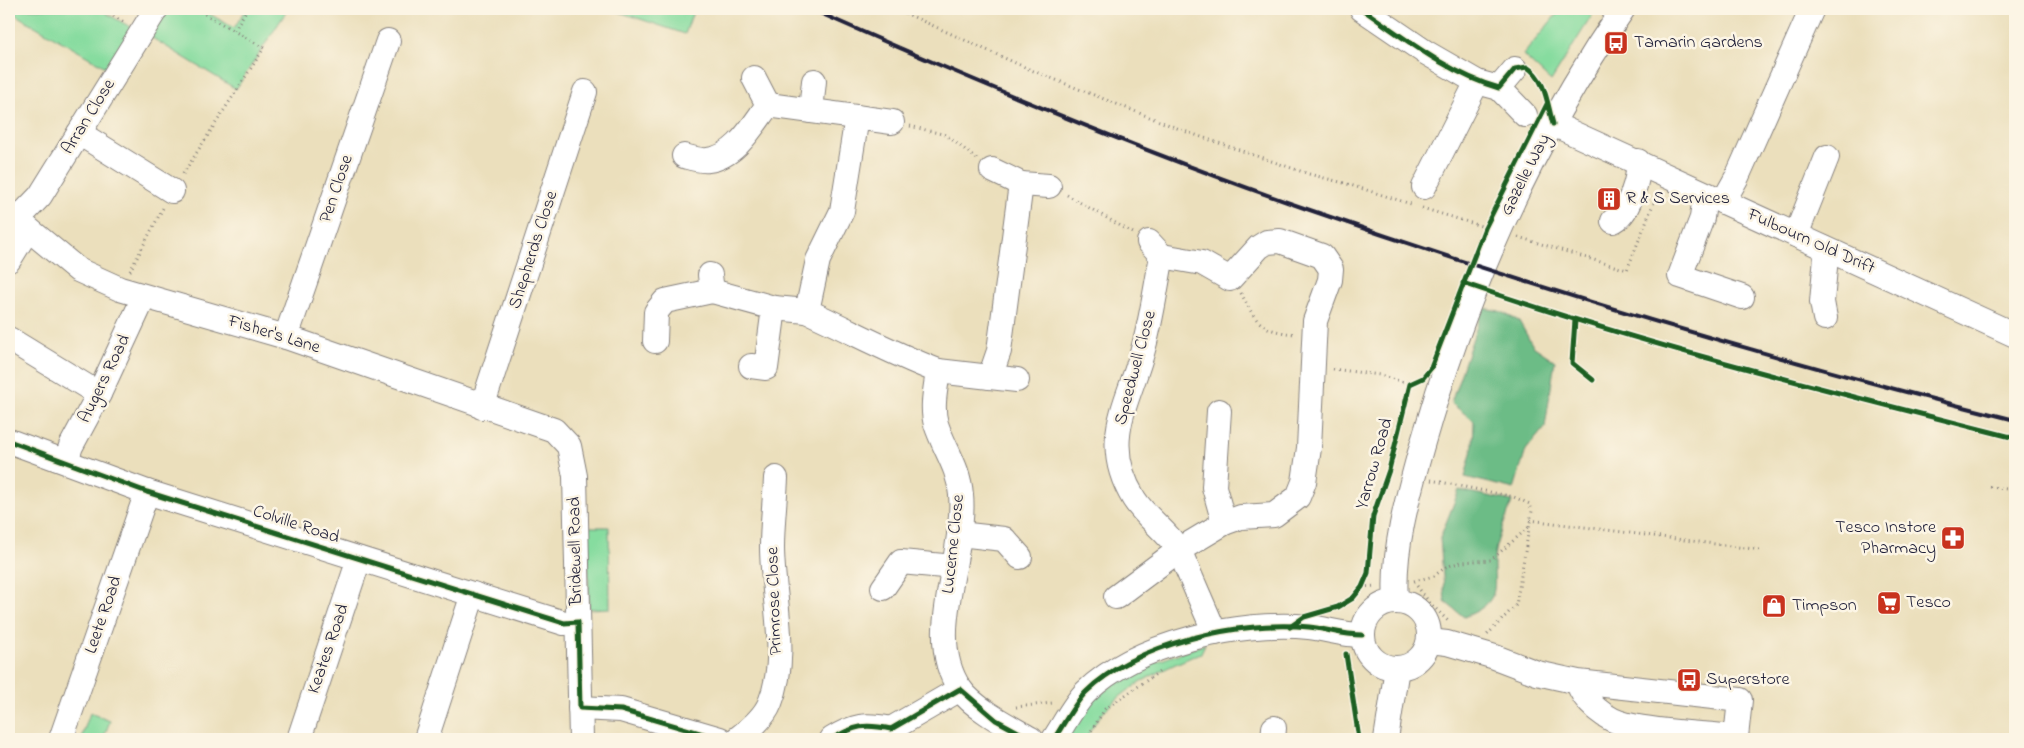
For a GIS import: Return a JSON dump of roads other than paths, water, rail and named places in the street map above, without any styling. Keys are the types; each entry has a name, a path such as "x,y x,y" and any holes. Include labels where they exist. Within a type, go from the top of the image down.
{"street":[{"name":"Arran Close","path":"9,260 18,221 40,196 156,9"},
{"path":"1362,9 1425,52 1488,85 1525,115"},
{"name":"Gazelle Way","path":"1396,601 1395,585 1398,549 1413,477 1444,372 1483,268 1489,229 1519,187 1597,46 1623,9"},
{"path":"1742,297 1680,276 1702,218 1714,198 1738,177 1812,9"},
{"name":"Pen Close","path":"286,338 388,41"},
{"path":"1424,187 1438,140 1488,85 1515,69"},
{"path":"754,78 768,105"},
{"path":"811,111 814,81"},
{"name":"Shepherds Close","path":"482,407 585,92"},
{"path":"768,105 892,122"},
{"path":"684,156 707,160 719,156 742,141 768,105"},
{"path":"807,311 818,260 842,211 857,117"},
{"name":"Fulbourn Old Drift","path":"1553,124 1638,161 1714,198 2015,335"},
{"path":"79,133 172,191"},
{"path":"1796,235 1827,157"},
{"path":"1613,221 1621,215 1632,193 1639,167 1638,161"},
{"path":"992,170 1021,184 1049,186"},
{"path":"990,377 999,351 1021,184"},
{"name":"Fisher's Lane","path":"18,221 78,270 120,289 286,338 482,407 554,430"},
{"name":"Speedwell Close","path":"1215,633 1179,550 1172,539 1134,499 1120,469 1117,441 1121,411 1144,346 1155,249 1202,263 1230,279 1259,247 1267,242 1280,241 1322,256 1331,269 1330,280 1316,321 1314,336 1310,448 1304,482 1298,497 1274,515 1242,517 1224,523"},
{"path":"1824,248 1826,256 1822,302 1825,318"},
{"path":"655,341 656,312 665,301 686,297 711,283 774,308 807,311 869,339 903,358 938,371 1017,380"},
{"name":"Augers Road","path":"66,461 71,446 99,394 144,297"},
{"path":"751,366 766,368 774,308"},
{"path":"9,339 99,394"},
{"name":"Lucerne Close","path":"938,371 934,399 935,422 959,473 962,497 959,534 944,630 947,664 960,690 996,720 1031,739"},
{"path":"1116,597 1179,550 1224,523 1214,487 1219,411"},
{"name":"Bridewell Road","path":"554,430 569,446 575,476 581,739"},
{"name":"Colville Road","path":"9,442 66,461 147,492 359,560 564,623 578,622"},
{"name":"Primrose Close","path":"737,739 750,729 770,704 777,673 779,638 772,547 778,478"},
{"name":"Leete Road","path":"61,739 147,492"},
{"path":"959,534 1004,539 1020,557"},
{"name":"Keates Road","path":"299,739 359,560"},
{"path":"883,588 901,562 954,567"},
{"path":"426,739 473,594"},
{"path":"1396,601 1412,606 1424,617 1428,624 1429,641 1421,657 1414,663 1397,668 1388,668 1372,659 1367,652 1362,635 1364,625 1372,611 1386,603 1396,601"},
{"path":"1054,739 1085,692 1117,668 1162,648 1215,633 1268,627 1310,627 1344,635 1362,635"},
{"path":"1429,641 1447,643 1496,657 1537,673 1578,682 1740,700 1736,737 1627,725 1599,711 1581,693 1578,682"},
{"path":"1386,739 1397,668"},
{"path":"832,739 848,730 867,725 891,734 960,690"},
{"path":"580,708 621,710 720,739"}],"railway":[{"path":"811,9 1117,139 1304,208 1480,267 1657,322 1835,373 2015,420"}],"place":[{"name":"Tamarin Gardens","path":"1616,43"},
{"name":"R & S Services","path":"1609,199"},
{"name":"Tesco Instore Pharmacy","path":"1953,538"},
{"name":"Tesco","path":"1889,603"},
{"name":"Timpson","path":"1774,606"},
{"name":"Superstore","path":"1689,680"}]}
